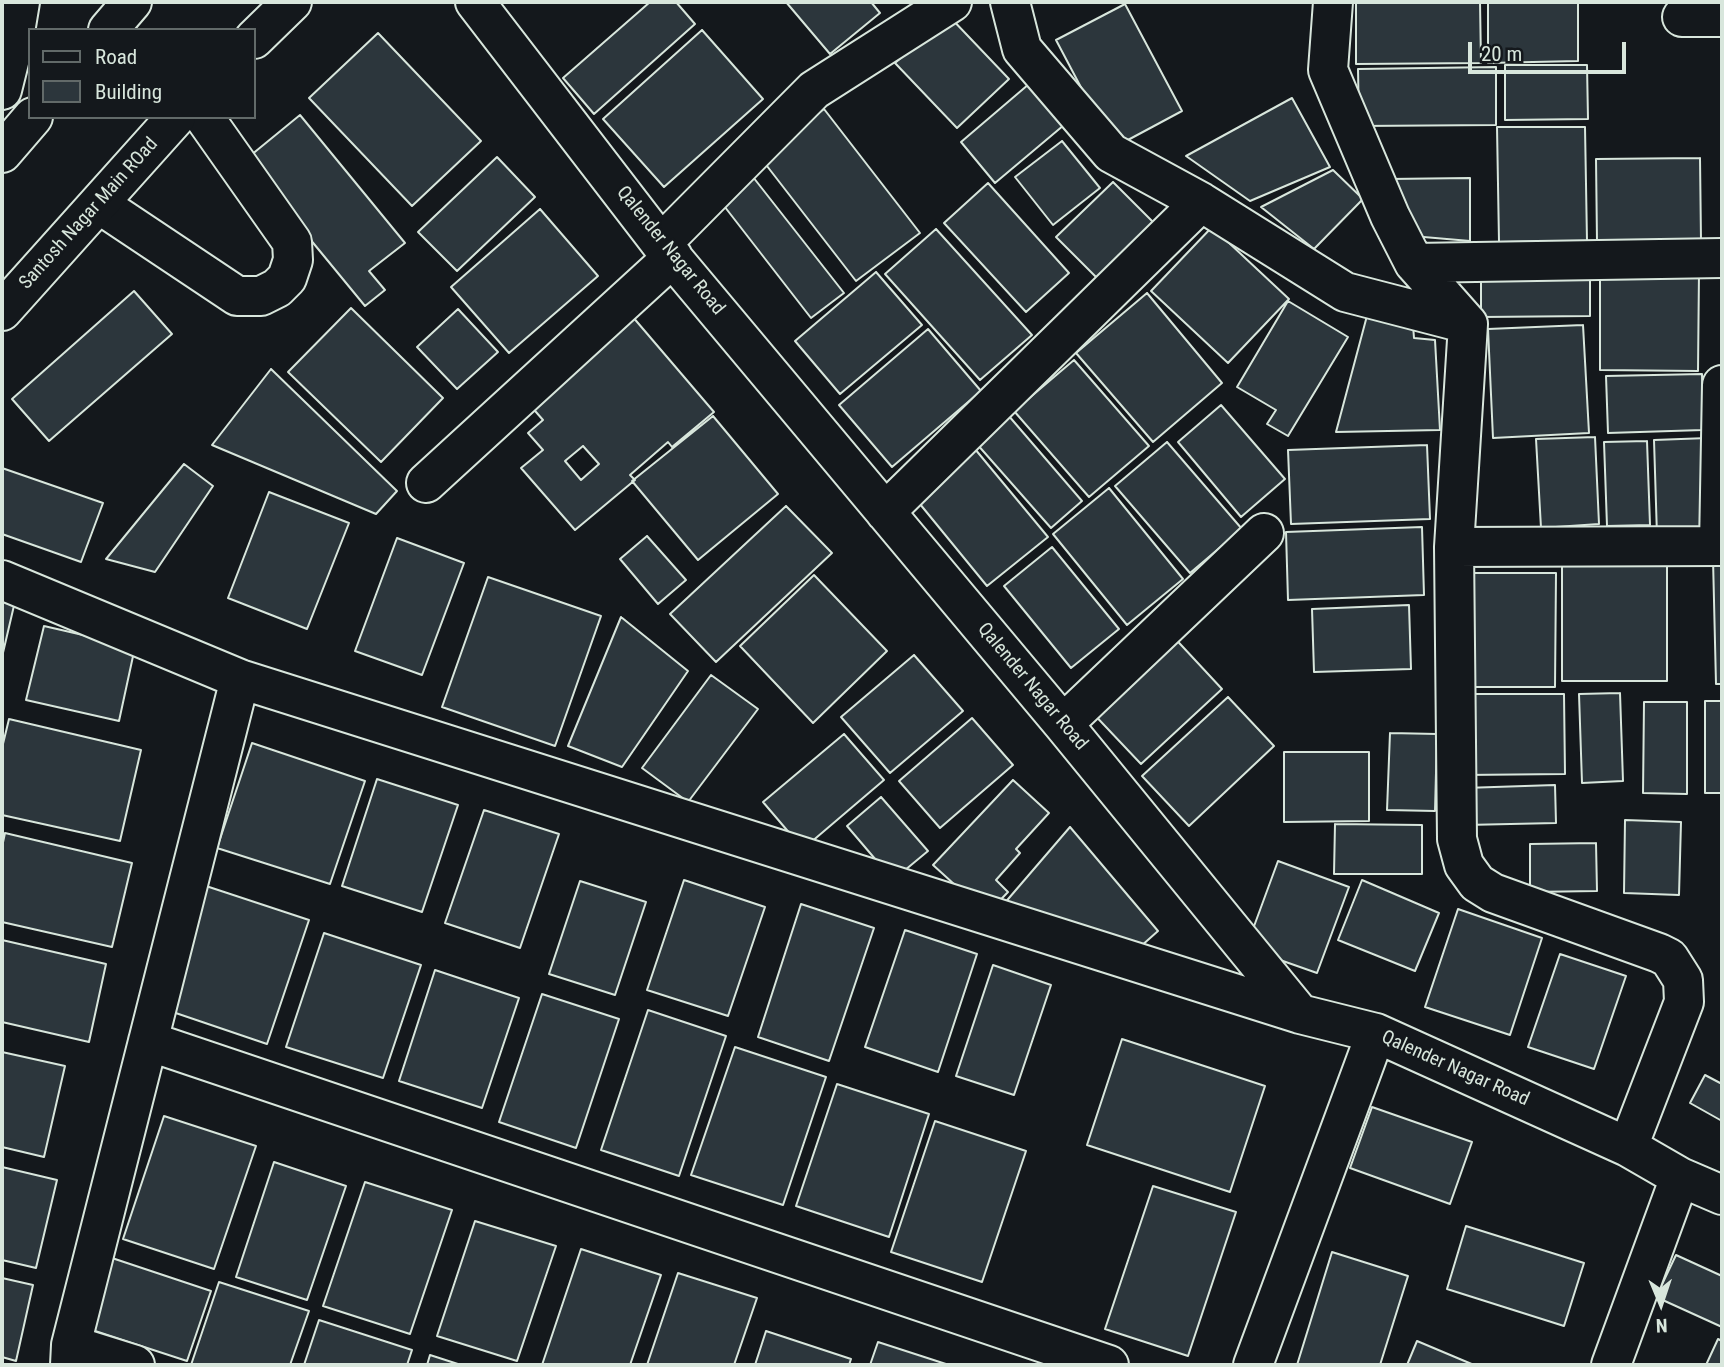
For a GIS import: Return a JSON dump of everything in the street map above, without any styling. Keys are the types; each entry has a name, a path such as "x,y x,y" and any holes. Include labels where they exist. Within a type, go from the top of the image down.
{"street":[{"path":"2,90 20,2"},
{"path":"110,28 132,2"},
{"path":"256,37 292,2"},
{"name":"Qalender Nagar Road","path":"474,2 667,251 1063,724 1300,1014 1376,1033 1628,1147 1680,1177 1722,1195"},
{"path":"426,484 667,251 814,90 952,2"},
{"path":"1010,2 1021,48 1111,153 1201,202 1345,292 1468,324"},
{"path":"1333,2 1328,70 1390,216 1414,263 1468,324 1454,547 1457,839 1464,865 1477,883 1493,893 1669,958 1683,980 1684,1002 1628,1147"},
{"path":"1682,17 1722,17"},
{"path":"2,153 31,119"},
{"name":"Santosh Nagar Main ROad","path":"2,311 174,119"},
{"path":"99,204 237,296 261,296 277,288 287,278 293,260 292,242 205,119"},
{"path":"885,512 1201,202"},
{"path":"1414,263 1722,258"},
{"path":"1454,547 1721,546 1722,385"},
{"path":"1063,724 1264,533"},
{"path":"2,580 240,679 1300,1014"},
{"path":"135,1365 70,1355 240,679"},
{"path":"1253,1365 1376,1033"},
{"path":"148,1041 1109,1365"},
{"path":"1611,1365 1680,1177"}],"building":[{"path":"650,2 676,2 695,24 594,114 563,78"},
{"path":"786,2 871,2 880,13 830,54"},
{"path":"1356,2 1480,2 1481,63 1356,64"},
{"path":"1488,2 1578,2 1578,61 1488,63"},
{"path":"1125,4 1182,111 1113,148 1056,40"},
{"path":"948,15 1009,79 957,128 895,63"},
{"path":"702,30 763,99 664,187 603,119"},
{"path":"378,33 481,141 412,206 309,98"},
{"path":"1505,65 1587,65 1588,119 1505,120"},
{"path":"1496,67 1496,125 1359,126 1358,69"},
{"path":"1029,84 1064,125 995,183 961,142"},
{"path":"1292,98 1330,167 1250,201 1186,156"},
{"path":"824,109 920,233 856,281 760,157"},
{"path":"300,115 405,243 369,271 385,290 365,306 245,160"},
{"path":"1497,127 1585,127 1587,241 1499,242"},
{"path":"1062,141 1100,188 1053,225 1015,177"},
{"path":"497,157 535,197 457,271 418,232"},
{"path":"1700,158 1701,241 1597,242 1596,159"},
{"path":"1333,170 1363,199 1314,249 1261,207"},
{"path":"753,177 844,293 811,318 721,202"},
{"path":"1470,178 1470,241 1412,236 1388,179"},
{"path":"1113,182 1160,229 1103,284 1056,237"},
{"path":"988,183 1069,273 1026,312 944,223"},
{"path":"540,209 598,276 509,353 451,287"},
{"path":"1212,227 1289,299 1228,363 1151,291"},
{"path":"936,229 1032,335 980,380 885,274"},
{"path":"1590,270 1590,316 1481,317 1481,271"},
{"path":"1600,270 1699,271 1698,371 1600,370"},
{"path":"876,272 922,325 840,394 795,341"},
{"path":"134,291 172,334 49,441 12,399"},
{"path":"1147,293 1222,383 1153,442 1076,353"},
{"path":"1288,301 1348,337 1288,436 1267,424 1276,410 1237,387"},
{"path":"351,308 443,398 381,462 288,372"},
{"path":"458,309 498,352 457,389 417,347"},
{"path":"1368,312 1412,312 1414,338 1435,340 1440,430 1336,432"},
{"path":"632,316 714,412 672,447 668,442 630,475 635,480 575,530 521,468 543,450 528,433 543,420 529,404","holes":["583,446 599,464 581,480 565,461"]},
{"path":"1583,325 1589,433 1493,438 1488,329"},
{"path":"928,329 981,391 892,467 839,405"},
{"path":"1074,360 1149,446 1089,497 1014,411"},
{"path":"271,369 397,491 376,514 212,445"},
{"path":"1702,374 1703,430 1608,433 1606,376"},
{"path":"1221,405 1285,479 1241,517 1178,442"},
{"path":"1008,415 1082,501 1051,528 976,443"},
{"path":"713,416 778,494 698,560 632,481"},
{"path":"1595,437 1599,524 1541,528 1536,439"},
{"path":"1708,438 1711,534 1657,536 1654,440"},
{"path":"1647,441 1650,525 1607,526 1604,442"},
{"path":"1167,442 1242,529 1190,573 1115,486"},
{"path":"1427,445 1430,519 1291,524 1288,450"},
{"path":"975,449 1048,537 987,586 915,498"},
{"path":"184,464 213,486 155,572 106,559"},
{"path":"2,468 103,503 81,562 2,534"},
{"path":"1109,488 1183,579 1127,625 1053,534"},
{"path":"269,492 349,523 307,629 228,598"},
{"path":"786,506 832,553 716,662 670,614"},
{"path":"1422,527 1424,595 1288,600 1286,532"},
{"path":"647,536 686,580 658,604 620,559"},
{"path":"397,538 464,563 422,675 355,651"},
{"path":"1052,547 1119,629 1071,668 1004,586"},
{"path":"1713,559 1722,559 1722,684 1716,684"},
{"path":"1562,565 1667,565 1667,681 1562,681"},
{"path":"1469,573 1556,573 1555,687 1467,687"},
{"path":"814,575 887,651 813,723 740,646"},
{"path":"488,577 601,616 555,746 442,707"},
{"path":"2,593 16,597 2,657"},
{"path":"1409,605 1411,669 1314,672 1312,609"},
{"path":"621,617 688,671 622,767 568,746"},
{"path":"44,626 135,647 119,721 26,700"},
{"path":"1169,632 1222,689 1141,764 1088,708"},
{"path":"914,655 963,711 890,773 841,717"},
{"path":"711,675 758,709 688,802 642,768"},
{"path":"1620,693 1623,781 1582,783 1579,694"},
{"path":"1463,694 1564,694 1565,774 1463,775"},
{"path":"1228,697 1274,746 1189,826 1142,776"},
{"path":"1705,701 1722,701 1722,793 1705,793"},
{"path":"1644,702 1687,702 1687,794 1643,793"},
{"path":"972,718 1013,765 940,828 899,781"},
{"path":"9,719 141,750 120,841 2,815 2,748"},
{"path":"1390,733 1437,734 1435,811 1387,810"},
{"path":"844,734 884,780 803,849 763,802"},
{"path":"252,743 365,781 330,884 217,848"},
{"path":"1284,752 1369,752 1369,821 1284,822"},
{"path":"377,779 458,805 422,912 342,886"},
{"path":"1013,780 1049,813 1016,849 1020,853 996,880 1008,892 987,914 933,865"},
{"path":"1555,785 1556,823 1465,825 1464,788"},
{"path":"881,797 928,851 893,880 847,826"},
{"path":"484,810 559,834 520,948 445,923"},
{"path":"1625,820 1681,822 1679,895 1624,893"},
{"path":"1335,824 1422,825 1422,874 1334,874"},
{"path":"1070,827 1158,931 1131,955 1003,905"},
{"path":"5,833 132,863 112,947 2,922 2,847"},
{"path":"1596,843 1597,891 1530,892 1530,844"},
{"path":"1278,861 1349,887 1317,973 1246,948"},
{"path":"684,880 765,907 728,1016 647,990"},
{"path":"1362,880 1439,913 1415,971 1338,940"},
{"path":"580,881 646,902 615,995 549,974"},
{"path":"203,885 309,920 267,1044 161,1008"},
{"path":"801,904 874,928 829,1061 758,1037"},
{"path":"1458,909 1542,938 1510,1035 1425,1007"},
{"path":"905,930 977,954 938,1072 865,1047"},
{"path":"324,933 421,965 383,1078 286,1047"},
{"path":"2,940 106,964 89,1042 2,1022"},
{"path":"1560,954 1626,976 1594,1069 1528,1047"},
{"path":"993,965 1051,985 1014,1095 956,1076"},
{"path":"435,970 519,998 482,1108 399,1081"},
{"path":"542,994 619,1019 576,1148 499,1122"},
{"path":"648,1010 726,1036 679,1176 601,1150"},
{"path":"1122,1039 1265,1086 1230,1192 1087,1145"},
{"path":"735,1047 826,1077 783,1205 691,1175"},
{"path":"2,1052 65,1066 44,1157 2,1147"},
{"path":"1705,1075 1722,1084 1722,1121 1690,1103"},
{"path":"837,1084 929,1114 889,1237 796,1206"},
{"path":"1372,1107 1472,1142 1450,1204 1350,1168"},
{"path":"164,1116 256,1146 214,1269 123,1239"},
{"path":"935,1121 1026,1151 982,1282 891,1252"},
{"path":"274,1162 346,1186 307,1300 236,1277"},
{"path":"2,1167 57,1180 36,1268 2,1260"},
{"path":"365,1182 452,1210 410,1334 323,1306"},
{"path":"1153,1186 1236,1212 1188,1356 1105,1329"},
{"path":"475,1221 556,1246 517,1361 437,1336"},
{"path":"1466,1226 1584,1263 1564,1326 1447,1289"},
{"path":"581,1249 661,1275 630,1365 542,1365"},
{"path":"1332,1252 1408,1276 1380,1365 1297,1365"},
{"path":"1676,1255 1722,1276 1722,1327 1656,1297"},
{"path":"112,1258 211,1291 187,1361 89,1329"},
{"path":"678,1273 757,1298 734,1365 647,1365"},
{"path":"2,1278 33,1285 16,1361 2,1357"},
{"path":"219,1282 309,1311 290,1365 191,1365"},
{"path":"319,1320 412,1350 407,1365 304,1365"},
{"path":"766,1331 851,1359 849,1365 755,1365"},
{"path":"1718,1339 1722,1341 1722,1365 1706,1365"},
{"path":"1417,1341 1474,1365 1407,1365"},
{"path":"878,1342 949,1365 870,1365"},
{"path":"430,1355 461,1365 427,1365"}]}
